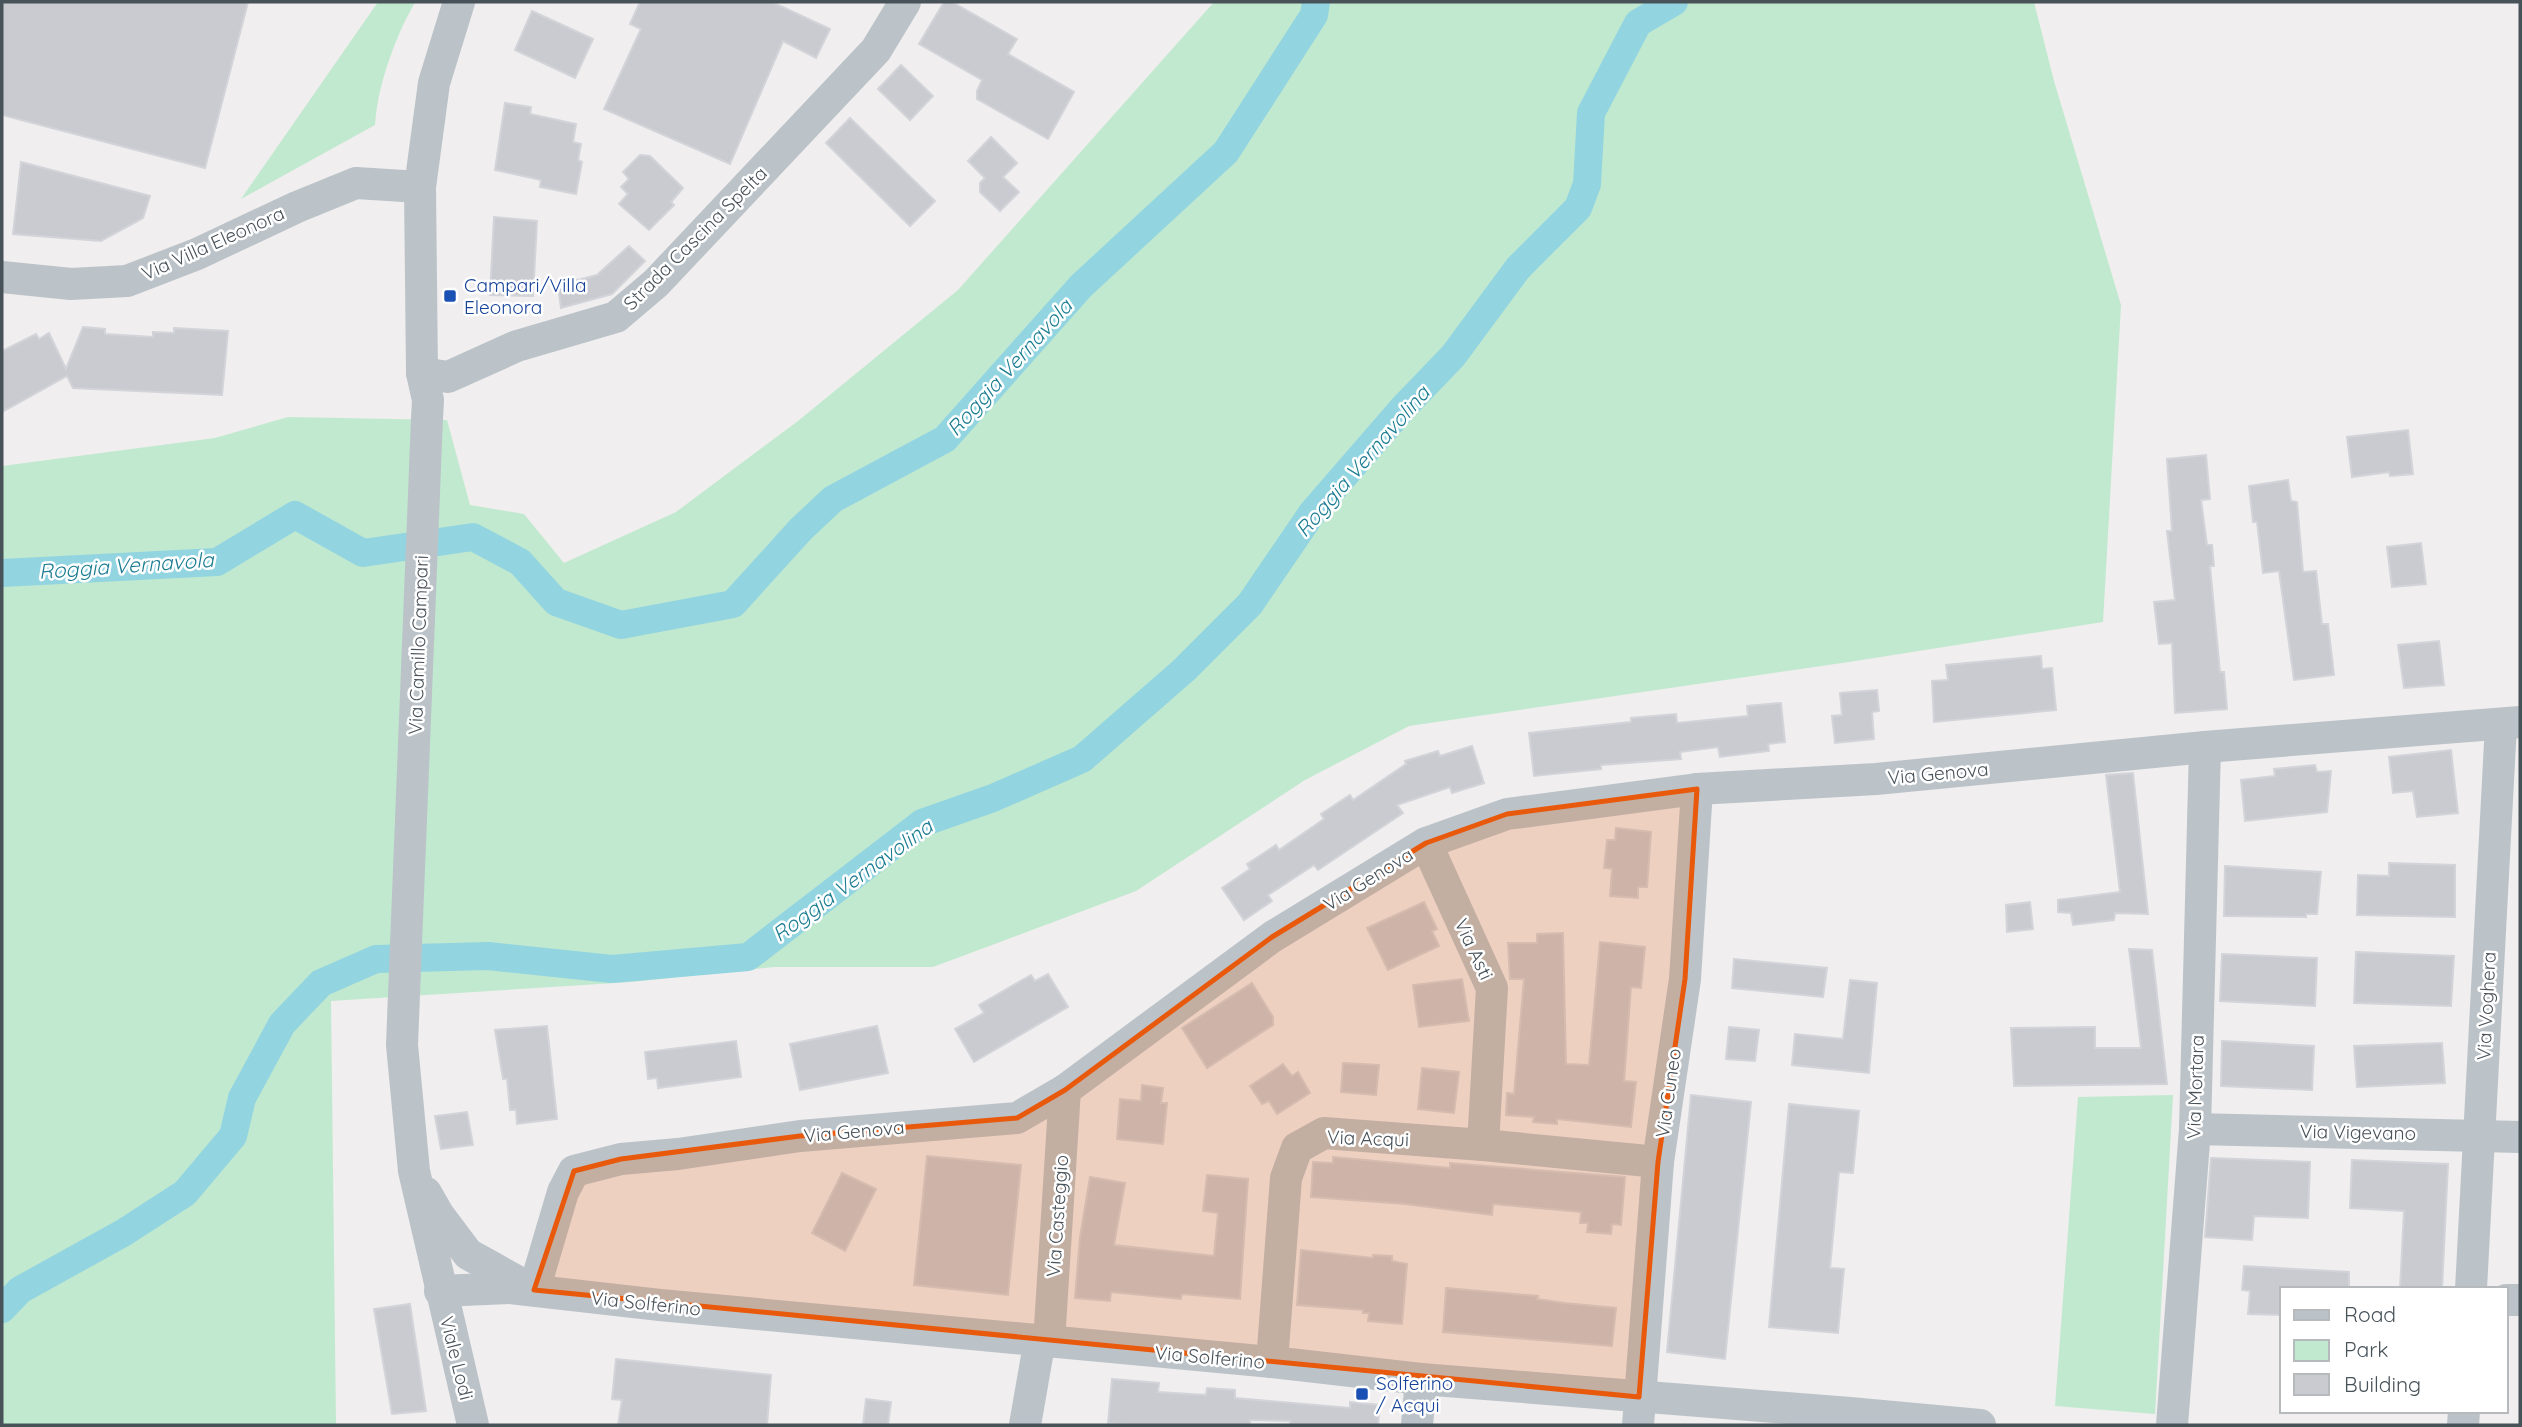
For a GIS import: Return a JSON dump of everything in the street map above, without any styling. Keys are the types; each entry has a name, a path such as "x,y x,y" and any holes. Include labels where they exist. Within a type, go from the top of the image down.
{"street":[{"name":"Via Camillo Campari","path":"440,1290 414,1171 402,1045 428,400 422,373 420,187 434,83 459,2"},
{"name":"Strada Cascina Spelta","path":"422,373 448,377 517,346 616,317 656,283 876,50 905,2"},
{"name":"Via Villa Eleonora","path":"2,278 71,284 127,281 197,254 297,206 356,183 420,187"},
{"name":"Via Genova","path":"534,1290 563,1192 574,1171 621,1159 678,1154 800,1136 1017,1118 1065,1090 1272,937 1426,843 1507,814 1697,789 1876,779 2205,747 2511,723"},
{"name":"Via Voghera","path":"2471,1287 2479,1135 2511,723"},
{"name":"Via Mortara","path":"2172,1425 2195,1129 2205,747"},
{"name":"Via Cuneo","path":"1639,1411 1658,1162 1685,979 1697,789"},
{"name":"Via Asti","path":"1426,843 1493,988 1483,1145"},
{"name":"Via Casteggio","path":"1025,1425 1044,1341 1065,1090"},
{"name":"Via Vigevano","path":"2195,1129 2520,1137"},
{"name":"Via Acqui","path":"1272,1362 1286,1178 1297,1148 1324,1133 1658,1162"},
{"path":"414,1171 438,1214 468,1254 534,1290"},
{"name":"Via Solferino","path":"440,1290 534,1290 660,1305 1272,1362 1421,1379 1639,1411 1980,1425"},
{"name":"Viale Lodi","path":"440,1290 473,1425"},
{"path":"1416,1425 1421,1379"},
{"path":"448,1425 462,1380"}],"highlighted area":[{"path":"1697,789 1685,979 1658,1162 1639,1397 534,1290 574,1171 621,1159 800,1136 1017,1118 1065,1090 1272,937 1426,843 1507,814"}],"green space":[{"path":"378,2 415,2 387,66 375,125 241,199"},
{"path":"1214,2 2034,2 2054,81 2121,305 2103,622 1409,726 1305,780 1136,891 933,967 774,967 631,982 331,1001 336,1425 2,1425 2,466 215,438 288,417 447,420 470,505 524,514 564,563 676,512 798,421 958,290"},
{"path":"2173,1095 2155,1414 2055,1406 2078,1097"}],"building":[{"path":"2,2 248,2 205,168 2,115"},
{"path":"640,2 772,2 830,29 816,58 783,41 730,164 604,109 641,29 630,24"},
{"path":"944,2 952,2 1017,39 1008,54 1074,92 1048,139 977,99 982,80 919,44"},
{"path":"532,11 593,39 575,78 515,50"},
{"path":"901,65 933,96 910,120 878,89"},
{"path":"505,103 531,107 530,114 576,124 573,142 581,144 578,160 582,162 576,194 540,187 541,180 495,170"},
{"path":"850,118 935,201 910,226 826,143"},
{"path":"991,137 1017,163 1003,177 1019,192 1000,211 980,192 980,183 985,178 968,161"},
{"path":"640,155 650,156 683,188 671,202 674,205 649,230 619,204 628,194 621,187 629,179 623,172"},
{"path":"21,162 150,196 143,218 101,241 13,234"},
{"path":"494,217 537,221 533,296 490,295"},
{"path":"629,246 645,261 612,294 561,308 558,285 597,275"},
{"path":"83,327 105,329 105,334 153,337 153,332 174,333 174,328 228,331 222,395 73,388 67,376 2,412 2,351 36,334 39,339 49,333 66,369"},
{"path":"2408,430 2413,474 2390,476 2389,472 2352,477 2347,437"},
{"path":"2206,455 2210,499 2201,500 2207,545 2212,545 2214,566 2210,566 2220,672 2224,672 2227,709 2175,713 2172,643 2159,644 2154,602 2175,600 2167,531 2172,531 2167,459"},
{"path":"2288,480 2291,501 2297,502 2303,572 2316,571 2322,624 2328,624 2334,675 2294,680 2279,571 2263,573 2257,522 2253,522 2249,486"},
{"path":"2421,543 2426,584 2392,587 2387,547"},
{"path":"2439,641 2444,685 2404,688 2398,645"},
{"path":"2041,656 2042,669 2052,668 2056,710 1934,722 1932,681 1948,680 1946,665"},
{"path":"1877,690 1879,711 1872,712 1874,739 1835,743 1832,716 1842,715 1840,693"},
{"path":"1781,703 1785,742 1768,744 1769,751 1720,757 1718,747 1680,752 1681,759 1601,765 1601,769 1534,776 1529,733 1631,722 1631,718 1676,714 1677,723 1748,716 1747,706"},
{"path":"1472,746 1484,783 1452,793 1450,787 1397,805 1403,813 1318,870 1314,865 1268,895 1272,901 1244,920 1222,888 1250,869 1247,864 1276,845 1279,850 1324,819 1321,814 1350,795 1353,800 1406,764 1405,761 1438,751 1440,756"},
{"path":"2451,750 2458,813 2417,817 2413,791 2393,793 2389,757"},
{"path":"2315,765 2317,772 2331,771 2327,812 2245,821 2241,780 2275,776 2274,769"},
{"path":"2133,773 2148,914 2115,913 2114,920 2073,925 2071,913 2058,912 2058,900 2120,892 2106,775"},
{"path":"1616,828 1651,832 1647,887 1638,887 1638,898 1610,896 1612,869 1604,868 1607,840 1615,840"},
{"path":"2389,863 2455,865 2455,917 2357,915 2358,875 2389,876"},
{"path":"2225,866 2321,872 2317,914 2306,914 2306,917 2224,916"},
{"path":"1424,902 1437,929 1432,931 1439,946 1388,970 1367,928"},
{"path":"2030,902 2033,929 2007,932 2006,905"},
{"path":"1563,933 1566,1064 1589,1065 1600,942 1645,947 1641,988 1631,987 1624,1081 1636,1082 1631,1127 1557,1119 1557,1124 1533,1122 1534,1117 1506,1115 1507,1093 1514,1094 1524,979 1510,979 1508,943 1537,943 1537,934"},
{"path":"2129,949 2152,950 2167,1084 2014,1086 2011,1028 2095,1027 2095,1048 2141,1048"},
{"path":"2356,952 2454,956 2451,1006 2354,1003"},
{"path":"2222,954 2317,958 2315,1006 2220,1001"},
{"path":"1734,959 1827,968 1823,997 1732,988"},
{"path":"1048,974 1068,1007 974,1062 955,1029 984,1013 979,1005 1031,975 1035,981"},
{"path":"1462,979 1469,1021 1419,1027 1413,985"},
{"path":"1850,980 1877,983 1869,1073 1792,1065 1795,1034 1843,1039"},
{"path":"1252,983 1273,1017 1273,1025 1207,1068 1182,1028"},
{"path":"547,1026 557,1119 517,1124 516,1110 510,1110 507,1079 503,1079 495,1030"},
{"path":"877,1026 888,1073 800,1090 790,1044"},
{"path":"1729,1027 1759,1030 1755,1061 1726,1059"},
{"path":"736,1041 741,1077 658,1088 657,1078 648,1079 645,1052"},
{"path":"2222,1041 2314,1046 2312,1090 2221,1086"},
{"path":"2442,1043 2445,1083 2357,1087 2354,1046"},
{"path":"1343,1063 1379,1065 1376,1095 1341,1092"},
{"path":"1283,1064 1292,1076 1298,1072 1310,1093 1277,1114 1269,1101 1262,1104 1250,1086"},
{"path":"1422,1068 1459,1072 1454,1113 1418,1109"},
{"path":"1142,1085 1163,1088 1161,1103 1167,1103 1163,1144 1117,1139 1120,1099 1141,1101"},
{"path":"1691,1095 1751,1102 1725,1359 1667,1352"},
{"path":"1789,1104 1859,1111 1853,1173 1839,1172 1830,1268 1844,1269 1838,1333 1769,1327"},
{"path":"467,1112 473,1145 441,1149 435,1116"},
{"path":"927,1156 1021,1165 1008,1295 914,1285"},
{"path":"1333,1157 1450,1168 1450,1163 1625,1177 1621,1225 1612,1224 1611,1234 1587,1232 1588,1223 1580,1223 1581,1212 1493,1204 1492,1215 1405,1204 1311,1197 1313,1162 1333,1163"},
{"path":"2211,1158 2310,1162 2308,1218 2254,1216 2252,1240 2205,1237"},
{"path":"2352,1160 2448,1164 2442,1287 2400,1287 2404,1211 2350,1208"},
{"path":"842,1173 876,1189 845,1251 812,1233"},
{"path":"1207,1175 1248,1179 1240,1299 1182,1294 1181,1299 1111,1292 1110,1301 1075,1298 1080,1237 1090,1177 1125,1183 1114,1245 1214,1256 1218,1213 1203,1211"},
{"path":"1301,1250 1373,1258 1373,1255 1392,1256 1392,1261 1407,1264 1402,1324 1368,1321 1369,1313 1363,1313 1363,1310 1297,1305"},
{"path":"2244,1266 2349,1272 2349,1287 2280,1287 2280,1315 2248,1314 2250,1291 2242,1290"},
{"path":"1446,1288 1538,1296 1537,1299 1616,1308 1612,1346 1443,1332"},
{"path":"410,1304 426,1411 392,1414 374,1309"},
{"path":"616,1359 771,1375 767,1425 618,1425 622,1400 612,1399"},
{"path":"1112,1379 1159,1383 1158,1392 1206,1395 1207,1388 1235,1390 1235,1398 1350,1408 1350,1402 1380,1405 1378,1425 1290,1425 1290,1421 1250,1420 1250,1425 1108,1423"},
{"path":"866,1399 891,1402 888,1425 863,1425"}],"waterway":[{"name":"Roggia Vernavola","path":"2,573 217,562 295,515 363,553 473,537 520,562 556,602 621,625 733,604 801,529 833,499 945,439 1081,286 1226,152 1314,15 1316,2"},
{"name":"Roggia Vernavolina","path":"2,1309 20,1290 123,1233 185,1193 233,1136 242,1098 282,1024 321,983 376,959 488,956 612,969 748,957 922,823 993,798 1082,759 1184,670 1250,604 1312,513 1403,408 1453,356 1518,268 1578,208 1587,184 1591,113 1638,23 1674,2"}],"place":[{"name":"Campari/Villa Eleonora","path":"450,296"},
{"name":"Solferino / Acqui","path":"1362,1394"}]}
